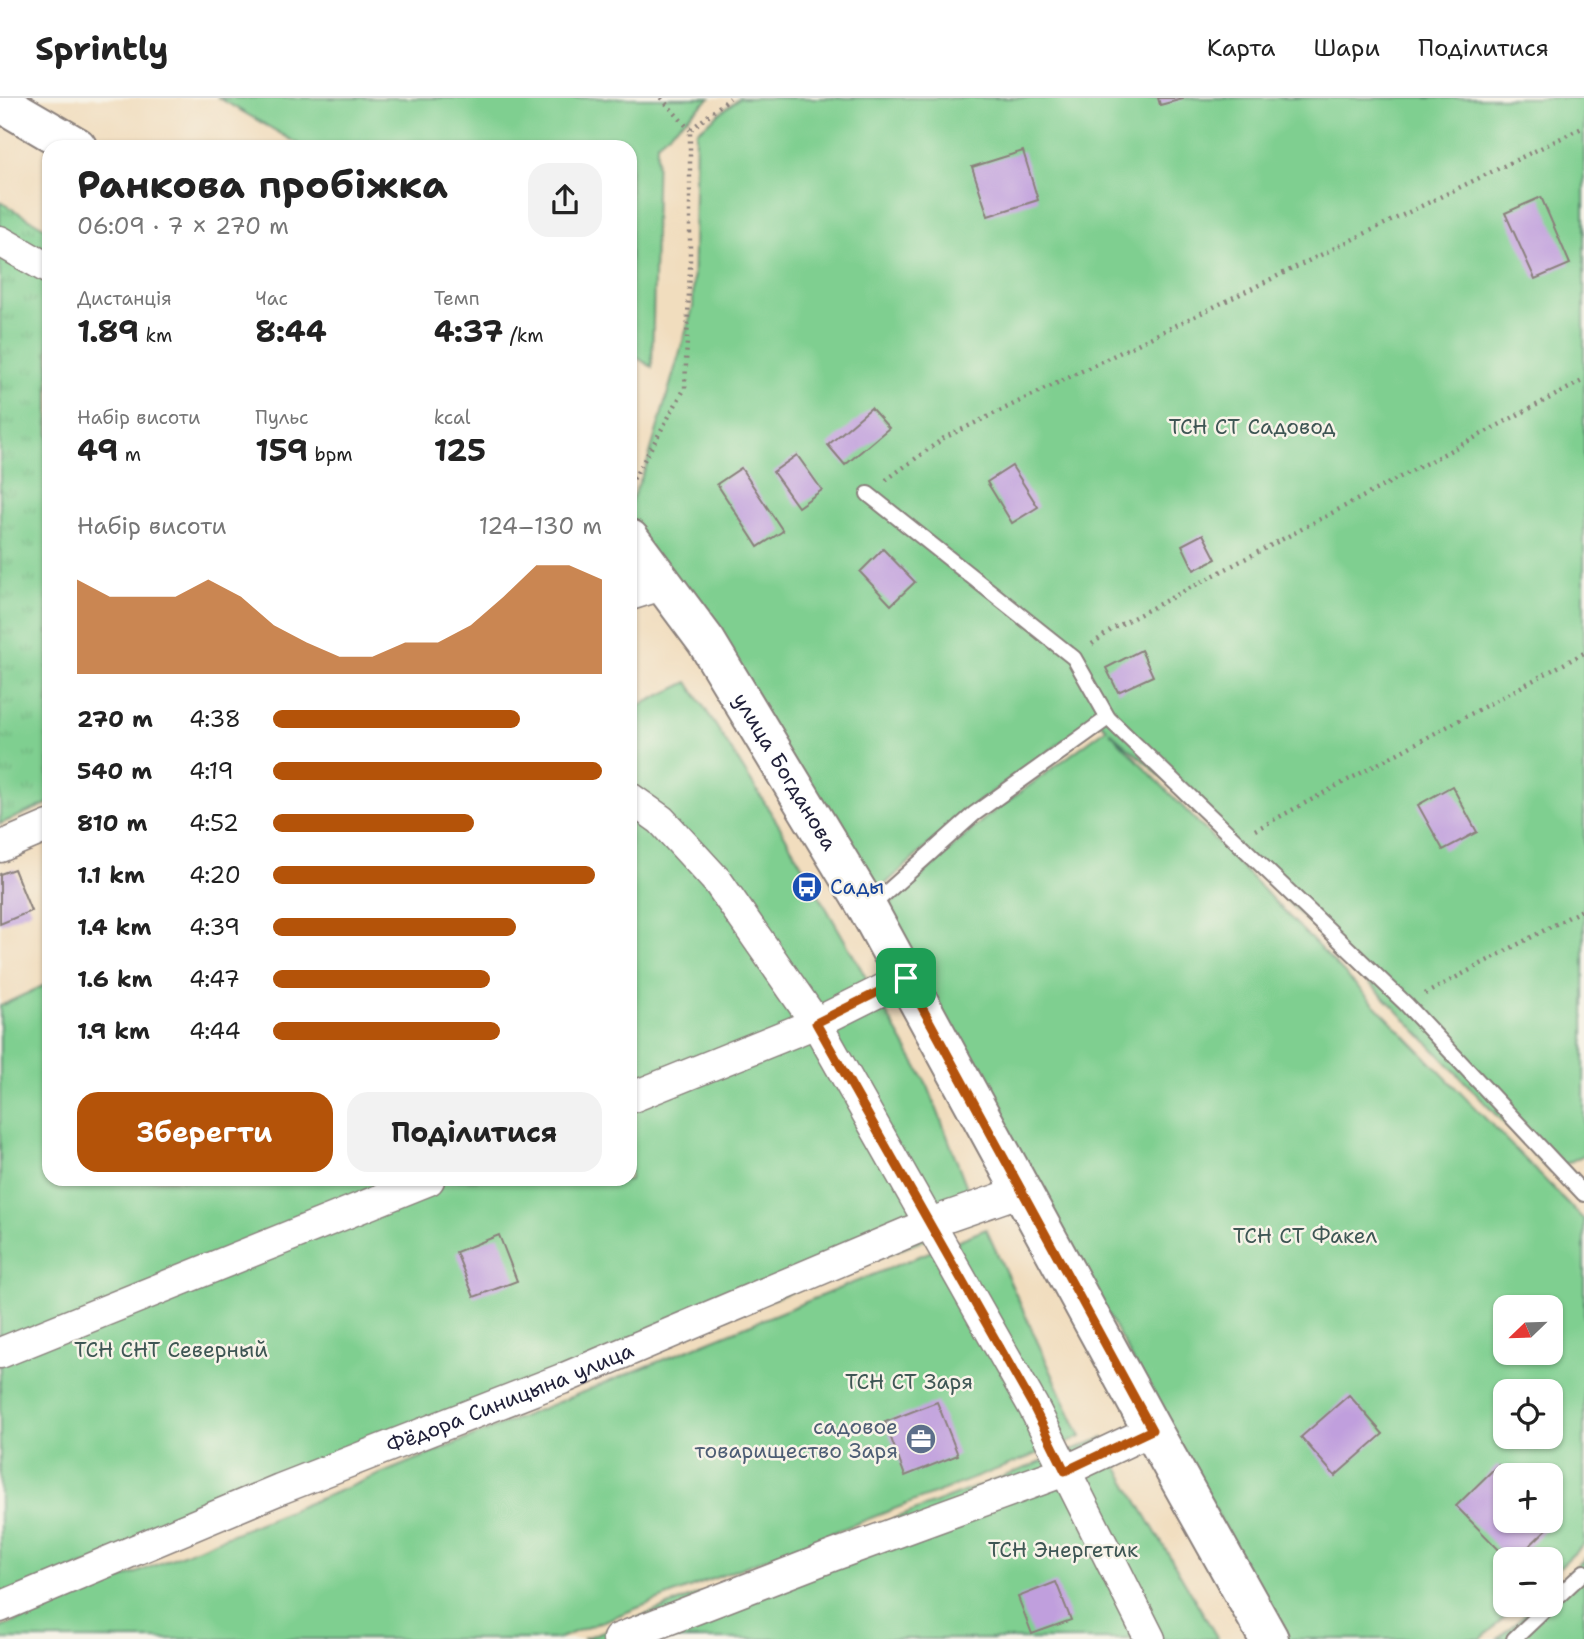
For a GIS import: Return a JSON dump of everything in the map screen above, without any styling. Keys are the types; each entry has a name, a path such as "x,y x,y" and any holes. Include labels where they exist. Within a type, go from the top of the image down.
{"main road":[{"path":"0,102 65,140"},
{"name":"улица Богданова","path":"637,560 647,589 706,641 868,909 1269,1639"}],"street":[{"path":"0,241 42,265"},
{"path":"637,803 661,820 718,882 816,1023 1033,1406 1150,1639"},
{"path":"0,847 42,829"},
{"path":"637,1095 816,1023 906,978"},
{"path":"0,1353 414,1186"},
{"name":"Фёдора Синицына улица","path":"0,1607 280,1489 562,1379 930,1223 1022,1191"},
{"path":"618,1639 832,1556 1065,1471 1152,1430"}],"lane":[{"path":"868,494 1074,658 1108,718 1406,1004 1584,1194"},
{"path":"868,909 974,814 1108,718"},
{"path":"1563,1592 1584,1572"},
{"path":"1514,1639 1537,1617"}],"path":[{"path":"637,473 685,388 690,268 690,130 661,98"},
{"path":"690,130 730,98"},
{"path":"868,494 944,439 1584,127"},
{"path":"1074,658 1114,628 1584,380"},
{"path":"1236,841 1584,653"},
{"path":"1406,1004 1584,909"}],"green space":[{"path":"219,98 710,98 657,143 652,367 637,357 637,140 292,140"},
{"name":"ТСН СТ Садовод","path":"739,98 1584,98 1584,1155 1550,1172 1394,1007 1151,767 1109,731 1584,1220 1584,1544 1563,1564 1563,1547 1493,1547 1493,1617 1505,1617 1481,1639 1286,1639 885,909 984,819 1107,728 1095,718 970,808 872,896 637,531 637,487 646,467 693,307 696,132"},
{"path":"0,202 42,226 42,806 0,824"},
{"name":"ТСН СНТ Северный","path":"688,682 780,827 928,1086 979,1219 0,1598 0,1006 42,986 42,1186 637,1186 637,707"},
{"name":"ТСН СТ Заря","path":"986,1229 1081,1437 557,1639 0,1639 0,1628"},
{"name":"ТСН Энергетик","path":"1103,1438 1218,1639 583,1639"},
{"path":"1584,1559 1584,1639 1498,1639 1522,1617 1563,1617 1563,1579"}],"building":[{"path":"1158,98 1183,98 1183,99 1160,105"},
{"path":"1023,151 1038,200 988,216 972,167"},
{"path":"1541,197 1570,264 1535,279 1505,213"},
{"path":"871,408 889,428 845,465 828,445"},
{"path":"797,455 822,490 798,507 773,472"},
{"path":"1012,466 1038,507 1012,523 987,482"},
{"path":"741,468 783,531 758,547 717,484"},
{"path":"1203,534 1216,559 1194,570 1182,545"},
{"path":"883,549 915,582 891,605 860,572"},
{"path":"1141,650 1153,676 1118,692 1106,668"},
{"path":"1452,786 1477,832 1443,850 1418,805"},
{"path":"14,869 31,911 0,924 0,874"},
{"path":"499,1235 517,1281 474,1297 456,1252"},
{"path":"1349,1395 1383,1434 1335,1476 1301,1437"},
{"name":"садовое товарищество Заря","path":"937,1402 958,1455 905,1476 885,1422"},
{"path":"1493,1470 1493,1533 1543,1533 1528,1547 1496,1547 1456,1506"},
{"path":"1056,1582 1071,1620 1032,1634 1018,1597"}],"place":[{"name":"Сады","path":"807,887"},
{"name":"садовое товарищество Заря","path":"921,1439"}],"route":[{"path":"906,978 1152,1430 1065,1471 1033,1406 816,1023 906,978"}],"park label":[{"name":"ТСН СТ Факел","path":"1305,1236"}]}
